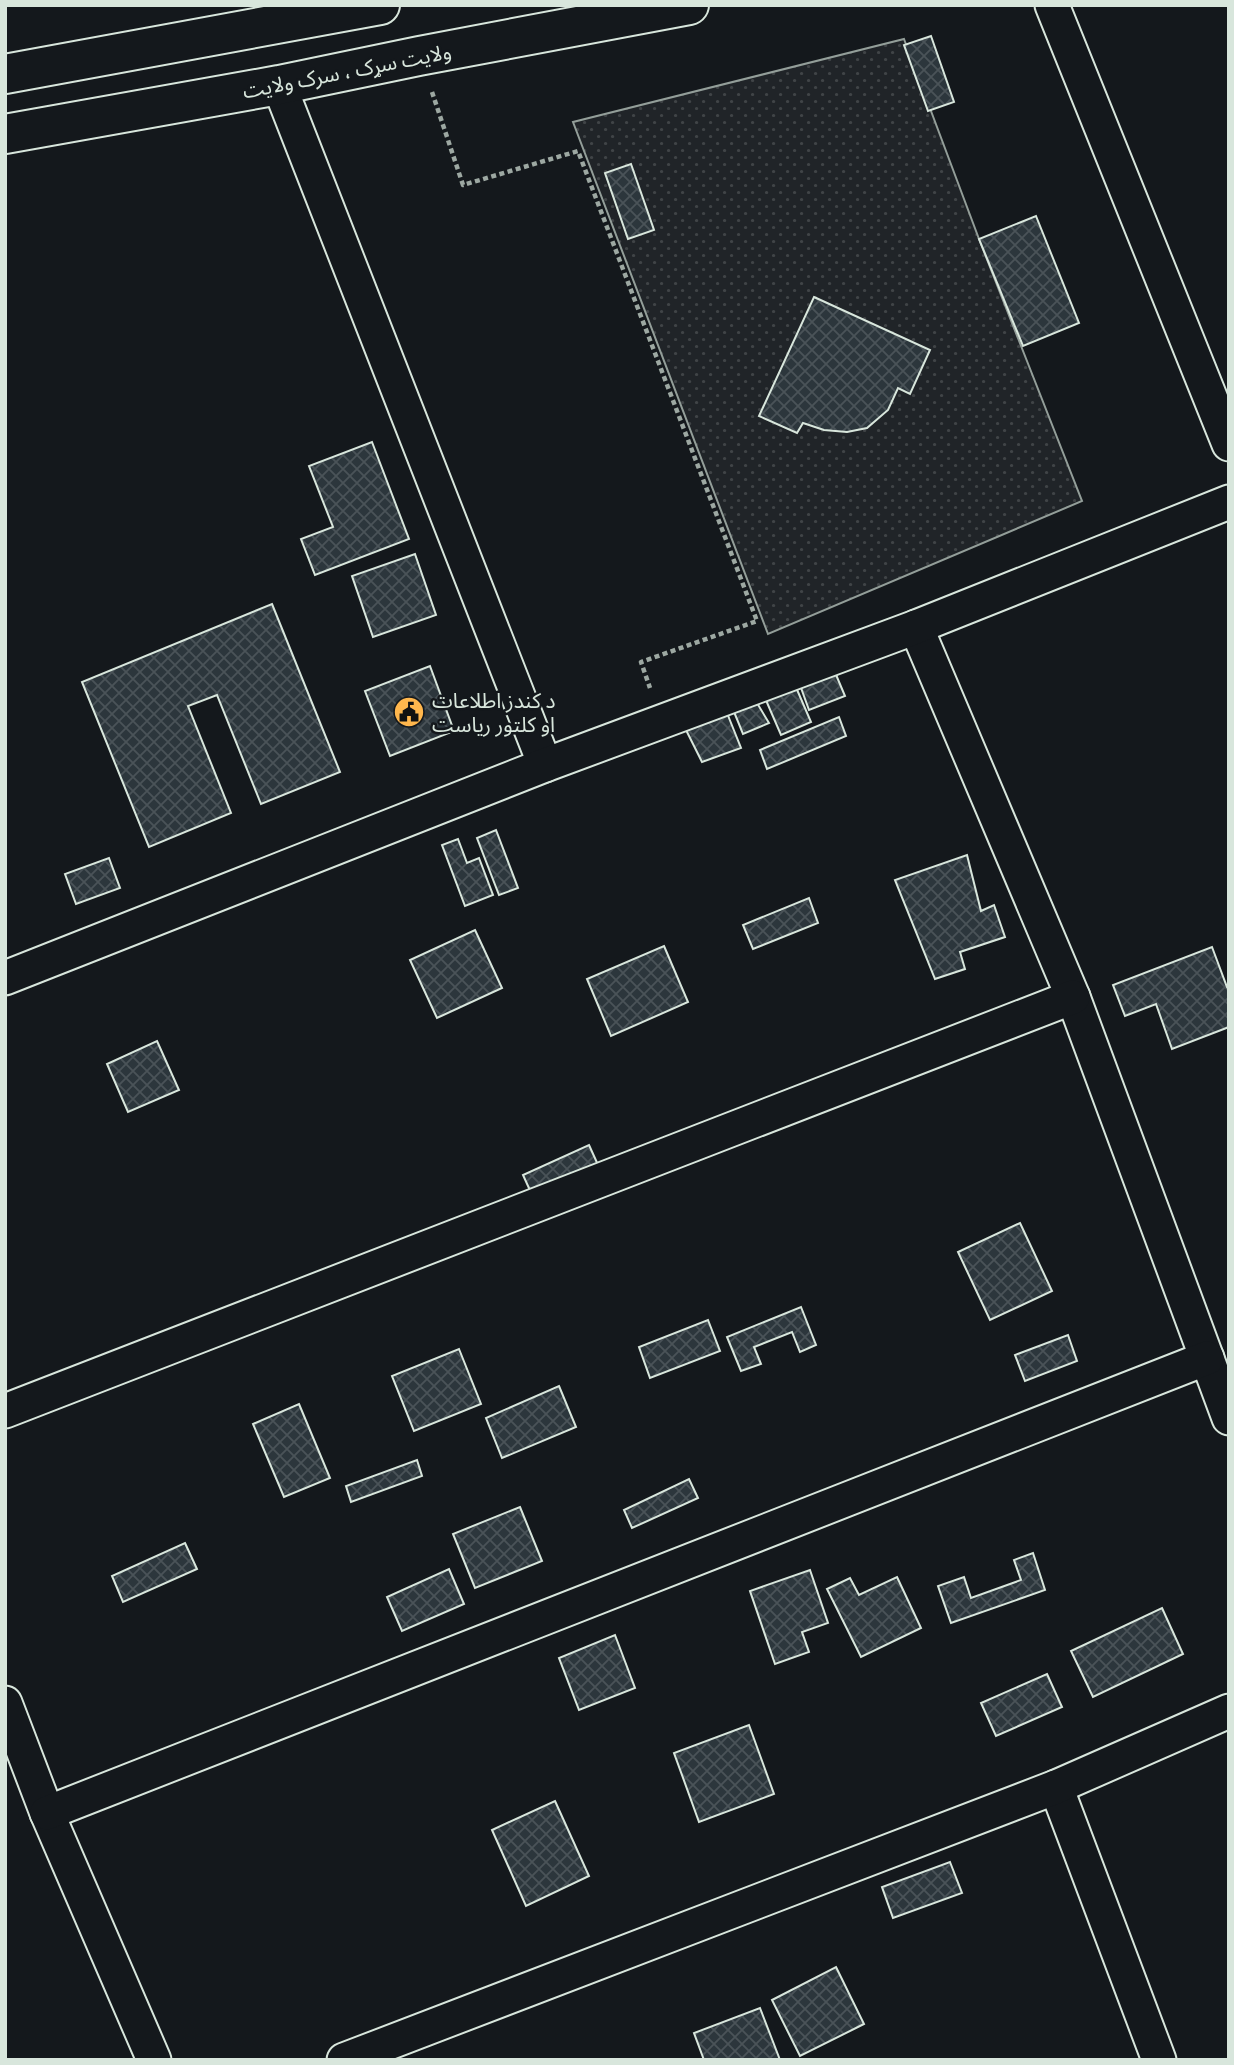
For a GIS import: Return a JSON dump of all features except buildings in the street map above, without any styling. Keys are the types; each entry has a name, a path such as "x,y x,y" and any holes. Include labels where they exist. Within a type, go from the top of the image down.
{"main road":[{"path":"5,74 380,5"},
{"name":"ولایت سړک ، سرک ولایت","path":"5,134 279,85 689,5"}],"street":[{"path":"1052,5 1229,444"},
{"path":"279,85 545,765"},
{"path":"5,978 545,765 916,627 1229,502"},
{"path":"916,627 1073,997 1229,1418"},
{"path":"5,1411 1073,997"},
{"path":"47,1813 1207,1358"},
{"path":"5,1703 47,1813 154,2060"},
{"path":"344,2060 1056,1787 1229,1710"},
{"path":"1056,1787 1159,2060"}],"path":[{"path":"419,56 463,185 578,151 757,621 641,662 660,723"}],"shaded area":[{"path":"904,39 1082,501 768,634 573,122"}],"place":[{"name":"د کندز اطلاعات او کلتور ریاست","path":"409,712"}]}
